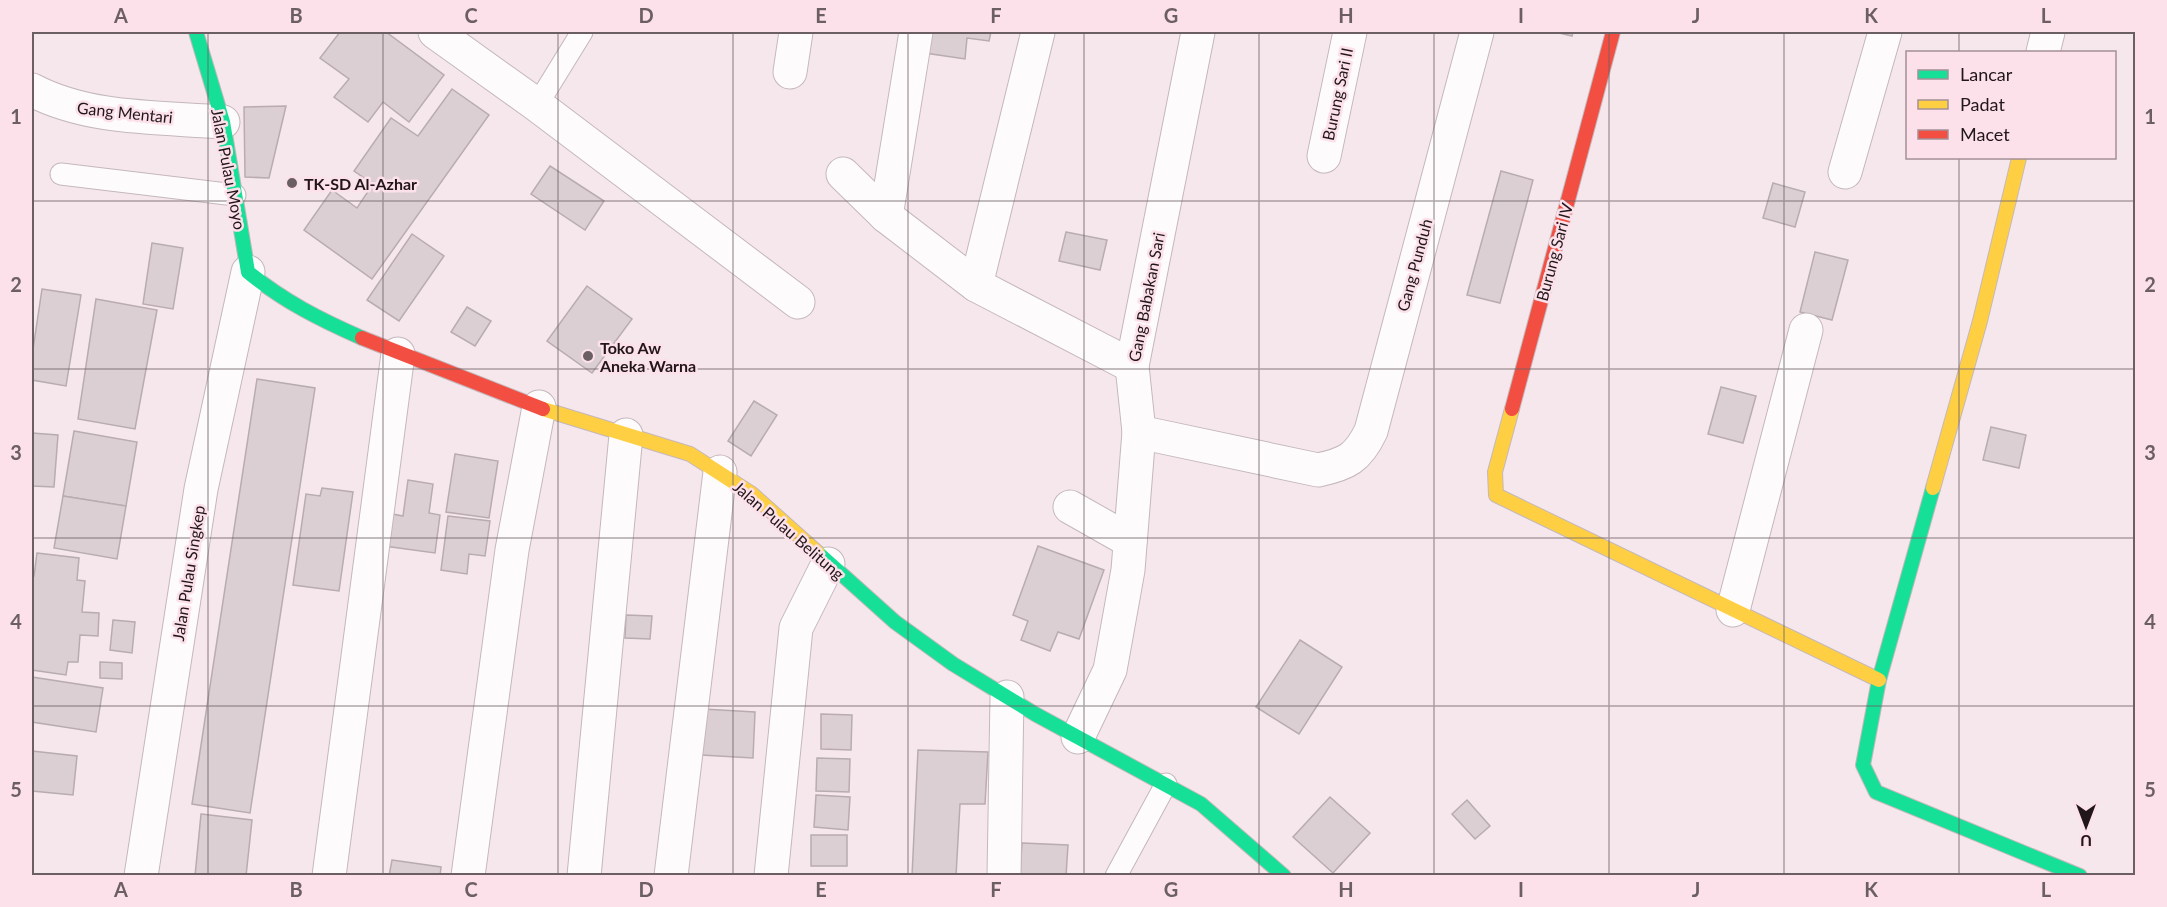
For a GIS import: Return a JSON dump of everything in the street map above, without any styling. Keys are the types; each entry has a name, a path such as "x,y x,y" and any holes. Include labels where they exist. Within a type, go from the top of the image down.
{"street":[{"name":"Jalan Pulau Moyo","path":"195,32 222,122 248,272"},
{"path":"435,32 537,105 798,302"},
{"path":"790,72 796,32"},
{"path":"886,216 916,32"},
{"path":"976,285 1038,32"},
{"name":"Gang Babakan Sari","path":"1085,724 1110,670 1128,570 1139,432 1132,366 1198,32"},
{"name":"Burung Sari II","path":"1324,156 1350,32"},
{"name":"Gang Punduh","path":"1139,432 1318,470 1339,466 1363,448 1371,431 1477,32"},
{"name":"Burung Sari IV","path":"1613,32 1494,472 1496,495 1506,502 1733,610"},
{"path":"1845,172 1885,32"},
{"path":"2043,51 2048,32"},
{"name":"Gang Mentari","path":"32,90 58,104 96,111 222,122"},
{"path":"2019,159 1980,321 1879,680 1863,765 1876,792 2080,876"},
{"path":"843,174 886,216 976,285 1132,366"},
{"name":"Jalan Pulau Belitung","path":"248,272 275,294 323,321 398,354 539,407 690,454 752,494 895,622 953,664 1007,697 1085,724 1166,784 1201,804 1284,876"},
{"name":"Jalan Pulau Singkep","path":"141,876 201,489 248,272"},
{"path":"1806,330 1733,610 1879,680"},
{"path":"329,876 398,354"},
{"path":"468,876 513,550 539,407"},
{"path":"584,876 626,435"},
{"path":"671,876 720,472"},
{"path":"1070,507 1130,541"},
{"path":"771,876 796,628 828,564"},
{"path":"1004,876 1007,697"}],"lane":[{"path":"537,105 582,32"},
{"path":"62,174 235,195"},
{"path":"1116,876 1166,784"}],"building":[{"path":"340,32 386,32 444,75 409,122 383,102 368,122 334,97 349,79 320,58"},
{"path":"928,32 991,32 989,41 967,38 965,59 925,53"},
{"path":"1555,32 1573,32 1572,36"},
{"path":"452,89 489,115 372,279 304,230 332,190 357,208 373,184 354,171 391,118 418,136"},
{"path":"286,106 269,178 245,177 244,107"},
{"path":"550,166 604,201 585,230 531,194"},
{"path":"1501,171 1533,180 1500,303 1467,295"},
{"path":"1773,183 1805,192 1795,227 1763,218"},
{"path":"1066,232 1107,240 1100,270 1059,261"},
{"path":"412,234 444,256 399,321 367,300"},
{"path":"152,243 183,248 173,309 143,304"},
{"path":"1815,252 1848,260 1832,320 1800,312"},
{"path":"587,286 632,319 592,373 547,341"},
{"path":"42,289 81,295 66,386 32,380 32,356"},
{"path":"96,299 157,310 135,429 78,419"},
{"path":"467,307 491,321 475,346 451,332"},
{"path":"257,379 315,388 250,813 192,804"},
{"path":"1721,387 1756,396 1743,443 1708,434"},
{"path":"754,401 777,415 751,456 728,441"},
{"path":"1991,427 2026,435 2019,468 1983,460"},
{"path":"74,431 137,442 126,506 63,496"},
{"path":"32,433 58,435 54,487 32,486"},
{"path":"455,454 498,461 489,518 446,512"},
{"path":"408,480 433,484 429,513 440,515 435,553 377,545 382,512 403,516"},
{"path":"322,488 353,492 339,591 293,585 306,494 320,496"},
{"path":"63,496 126,506 117,559 54,548"},
{"path":"448,516 490,521 485,556 469,554 467,574 441,570"},
{"path":"1038,546 1104,570 1079,639 1058,632 1050,651 1021,640 1028,621 1013,615"},
{"path":"37,553 79,558 77,580 85,581 82,612 99,613 98,636 80,635 78,662 68,662 66,675 32,670 32,576 34,576"},
{"path":"626,615 652,616 650,639 625,638"},
{"path":"113,620 135,622 132,653 110,650"},
{"path":"1300,640 1342,667 1299,734 1256,707"},
{"path":"100,662 122,663 122,679 100,678"},
{"path":"32,677 103,688 96,732 32,722"},
{"path":"703,709 755,712 753,758 701,755"},
{"path":"821,714 852,715 851,750 821,749"},
{"path":"918,750 988,752 985,804 960,804 956,876 912,876"},
{"path":"32,751 77,756 73,795 32,791"},
{"path":"817,758 850,759 849,792 816,791"},
{"path":"816,795 850,797 848,830 814,827"},
{"path":"1330,797 1370,833 1333,873 1293,837"},
{"path":"1467,800 1490,826 1475,839 1452,814"},
{"path":"201,814 252,820 246,876 195,876"},
{"path":"811,835 847,835 847,866 811,866"},
{"path":"1022,843 1068,845 1066,876 1020,876"},
{"path":"392,860 441,867 440,876 389,876"}],"traffic: fast":[{"path":"196,32 223,122 248,272 303,309 362,338"},
{"path":"1933,488 1879,680 1863,765 1876,792 2080,876"},
{"path":"818,553 895,622 953,664 1035,714 1201,804 1284,876"}],"traffic: slow":[{"path":"1933,488 1980,321 2019,159"},
{"path":"543,409 690,454 752,494 818,553"},
{"path":"1512,409 1495,472 1496,495 1879,680"}],"traffic: jam":[{"path":"1512,409 1613,32"},
{"path":"362,338 543,409"}],"place":[{"name":"TK-SD Al-Azhar","path":"292,183"},
{"name":"Toko Aw Aneka Warna","path":"588,356"}]}
